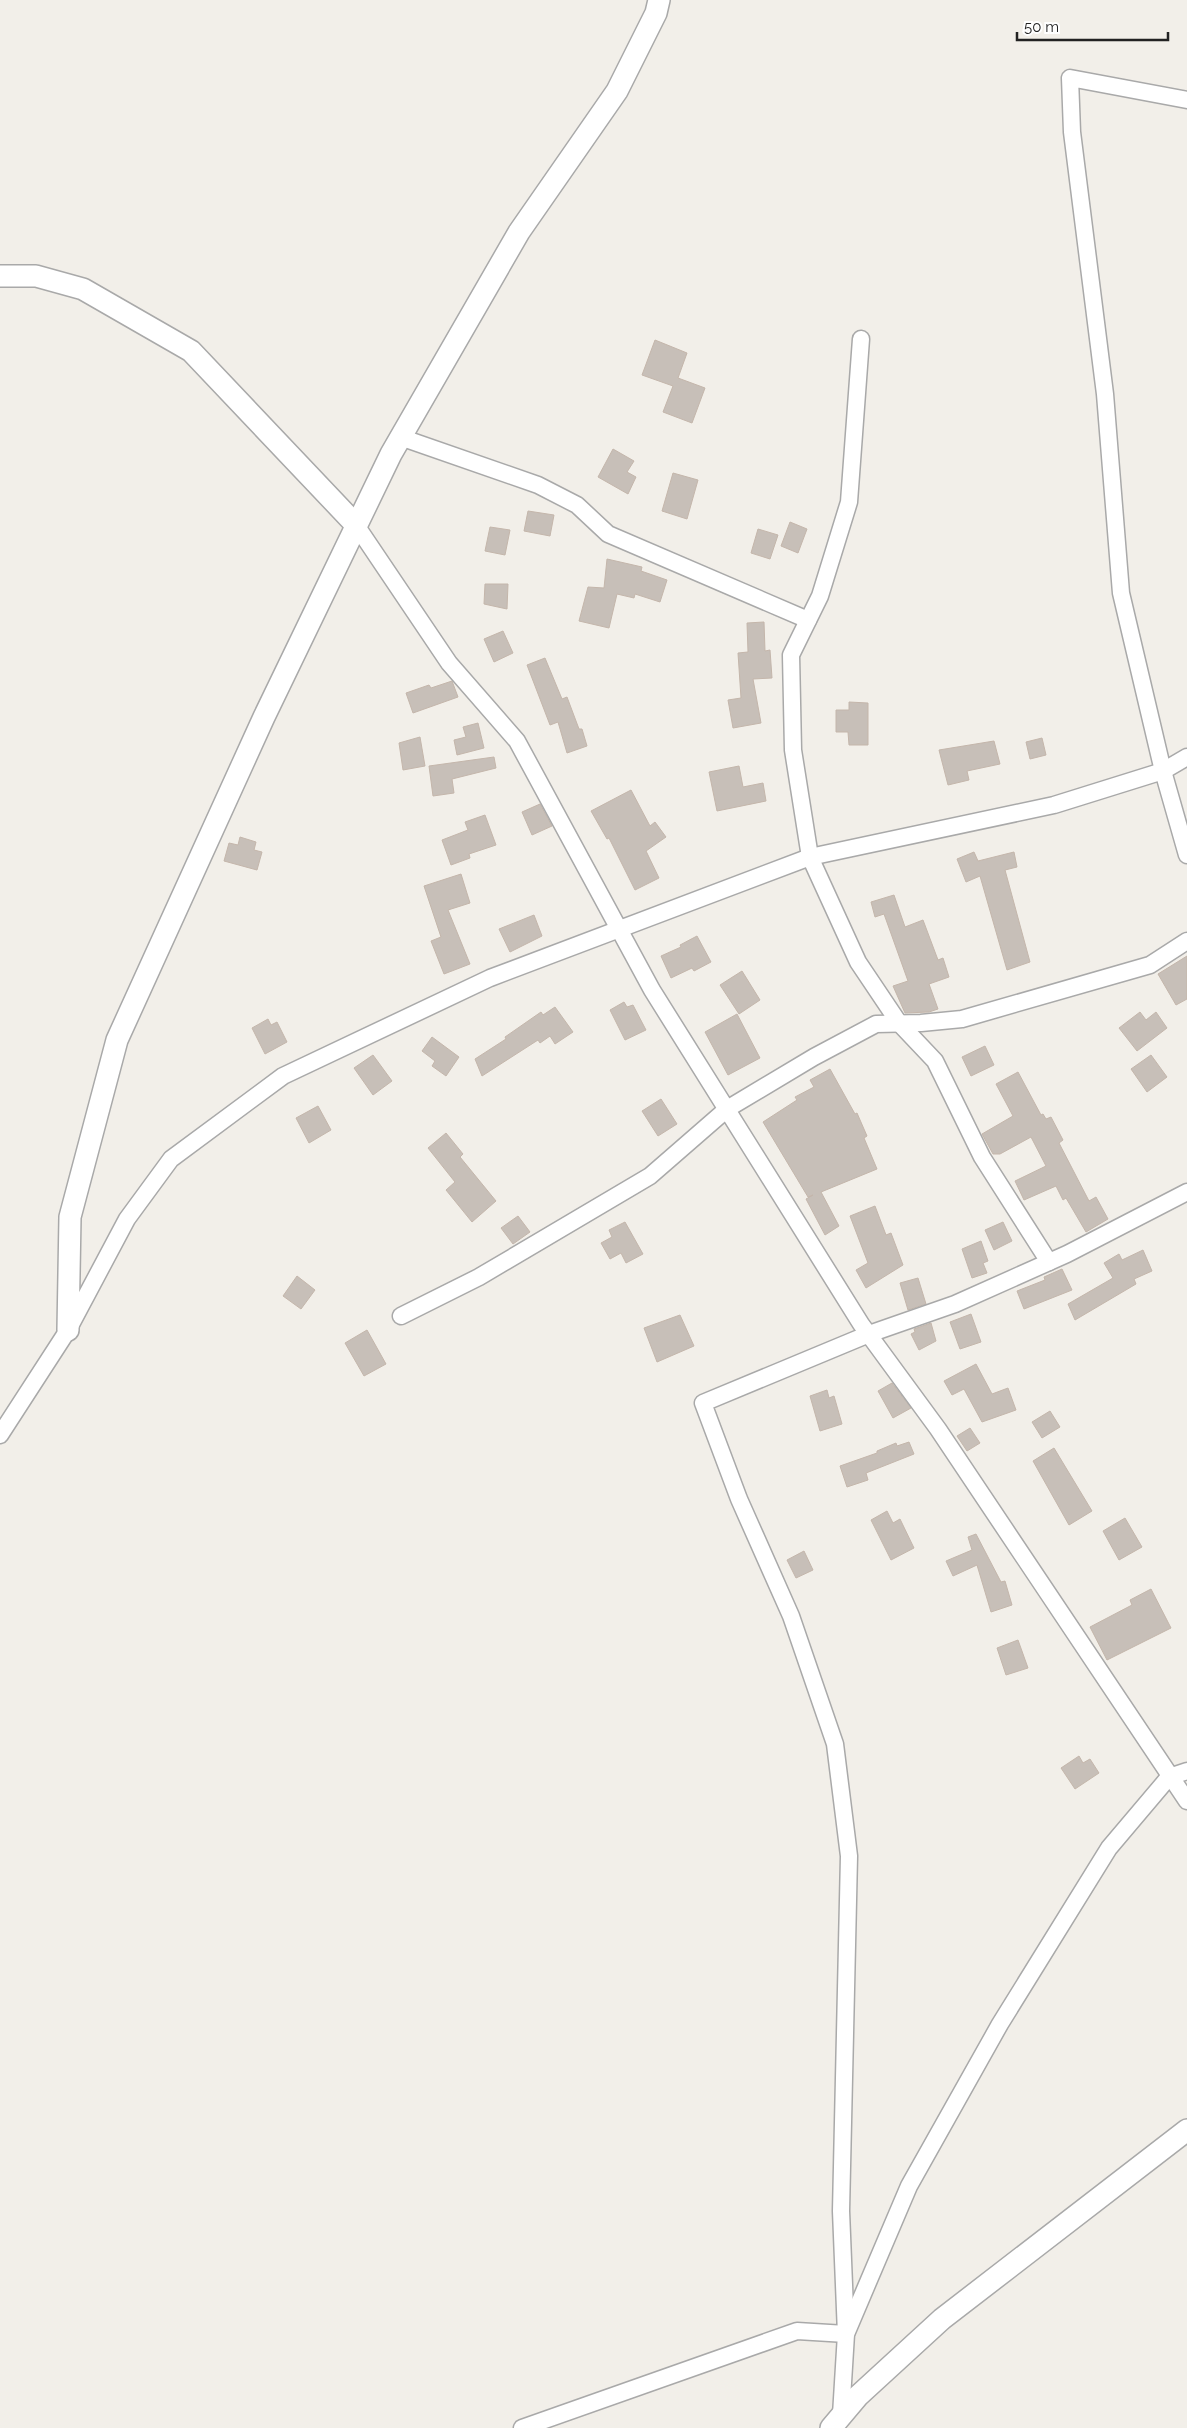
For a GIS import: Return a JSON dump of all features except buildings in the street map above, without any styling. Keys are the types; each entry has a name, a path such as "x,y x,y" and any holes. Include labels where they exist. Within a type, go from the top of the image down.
{"street":[{"path":"68,1330 70,1217 117,1040 264,718 400,437 519,232 617,91 656,13 659,0"},
{"path":"1187,100 1070,78 1072,132 1105,394 1121,593 1162,771 1187,855"},
{"path":"0,276 36,276 83,289 191,351 356,525 449,663 516,741 652,990 727,1110 869,1334 938,1429 1169,1777 1187,1801"},
{"path":"861,339 849,502 820,596 791,655 793,750 810,857 858,962 899,1023 935,1061 982,1157 1049,1262"},
{"path":"400,437 538,485 577,505 608,534 808,620"},
{"path":"0,1435 68,1330 127,1219 171,1159 283,1076 490,978 810,857 1054,805 1162,771 1187,757"},
{"path":"401,1316 479,1277 650,1176 727,1110 814,1057 876,1024 962,1019 1150,965 1187,941"},
{"path":"836,2422 846,2334 841,2211 849,1856 836,1744 791,1616 739,1499 703,1403 869,1334 955,1304 1049,1262 1187,1192"},
{"path":"846,2334 909,2186 1000,2024 1109,1848 1169,1777 1187,1771"},
{"path":"836,2422 858,2396 942,2319 1187,2130"},
{"path":"522,2428 797,2332 846,2334"}]}
